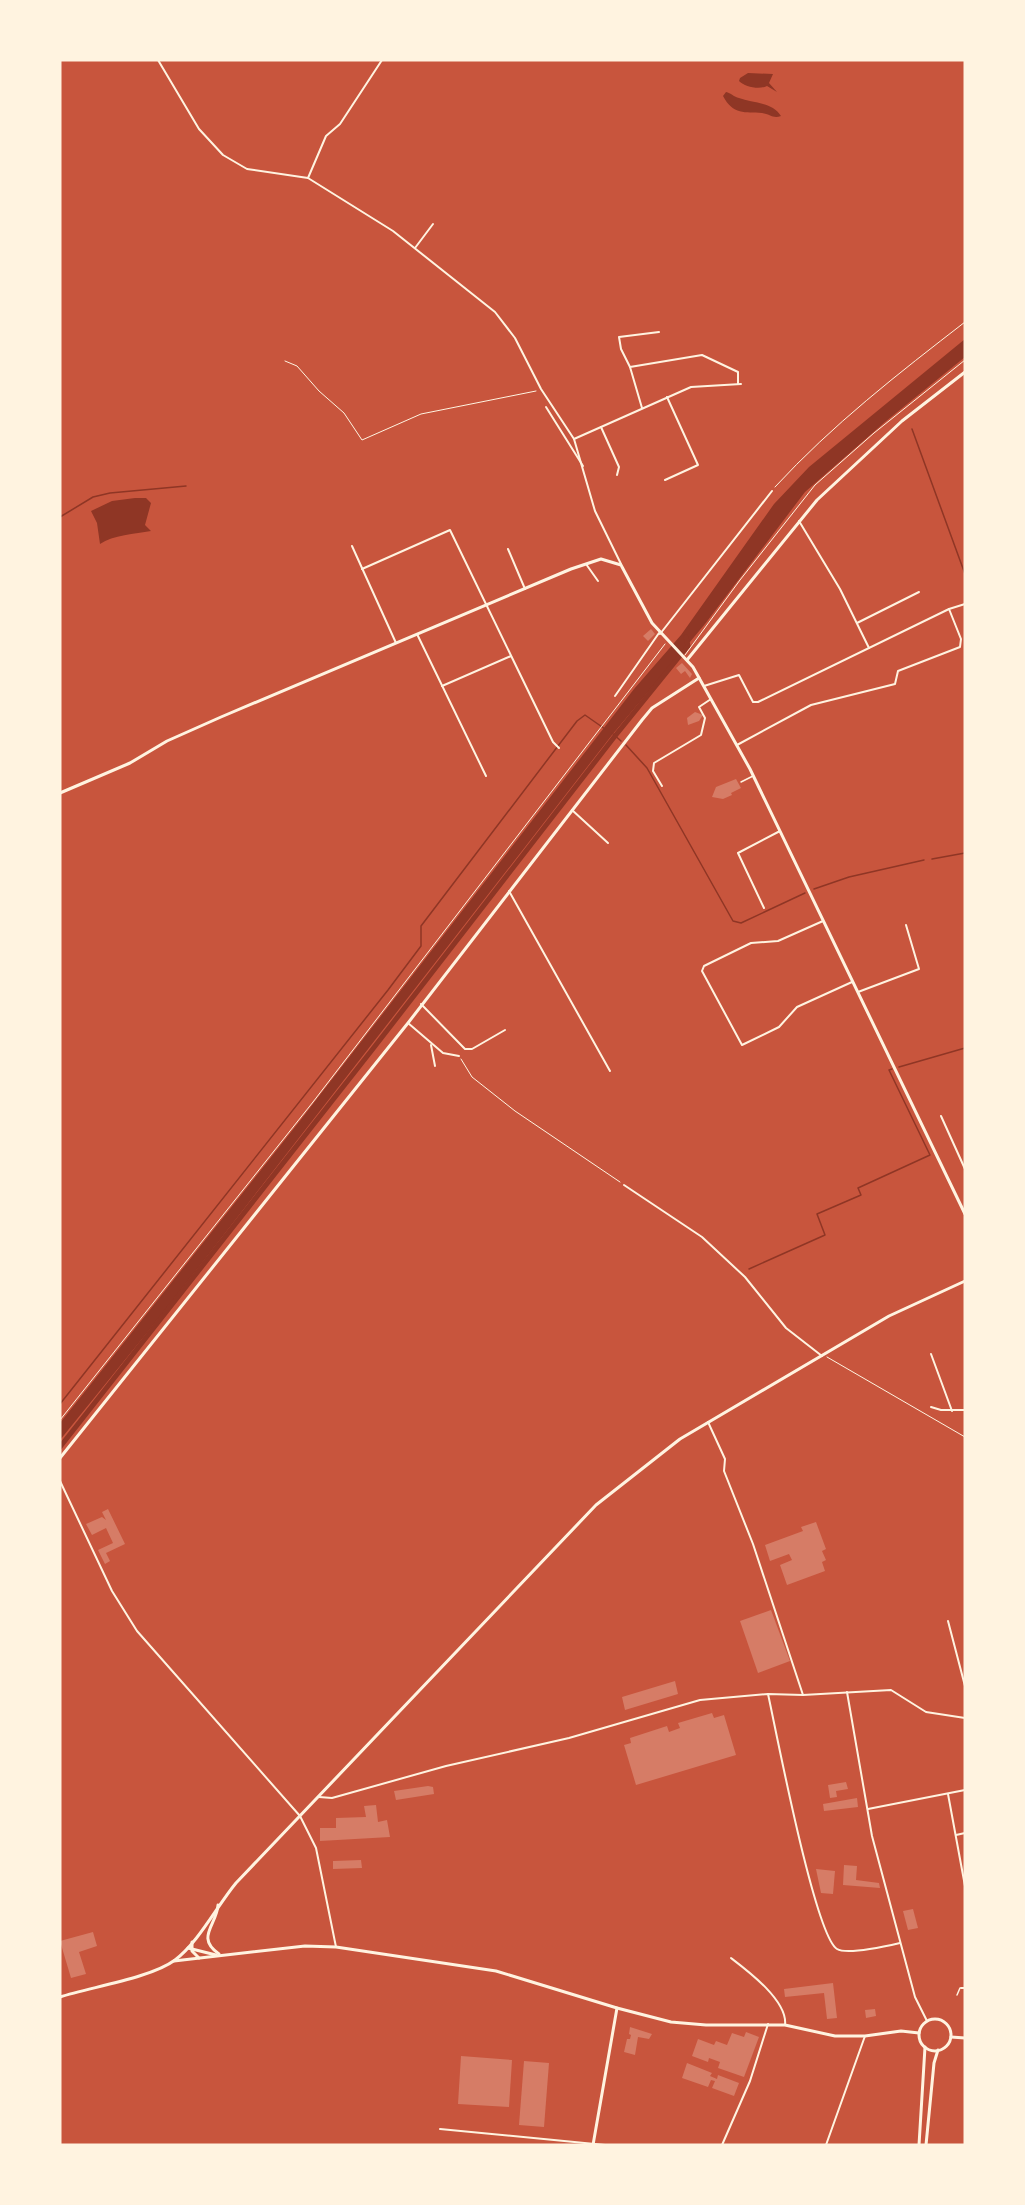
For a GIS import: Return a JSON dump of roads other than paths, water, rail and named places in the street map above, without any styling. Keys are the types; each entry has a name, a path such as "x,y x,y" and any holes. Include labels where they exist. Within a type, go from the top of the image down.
{"street":[{"path":"158,60 199,129 223,155 247,169 308,178 387,227 495,312 515,338 540,389 574,439 595,511 621,565 660,634 699,678 753,776 965,1214"},
{"path":"308,178 326,136 340,124 382,60"},
{"path":"415,248 433,224"},
{"path":"642,408 619,337 659,332"},
{"path":"574,439 691,387 739,384 738,372 702,355 630,367"},
{"path":"684,659 817,500 902,421 965,372"},
{"path":"665,480 698,465 668,397"},
{"path":"546,407 583,466"},
{"path":"601,427 619,467 617,475"},
{"path":"615,696 660,634 772,491"},
{"path":"800,521 869,649"},
{"path":"362,570 450,530 558,748"},
{"path":"352,546 396,643"},
{"path":"508,549 525,589"},
{"path":"60,793 130,763 166,741 586,564 604,559 621,565"},
{"path":"586,564 598,581"},
{"path":"856,623 919,592"},
{"path":"704,686 739,675 755,703 949,609 965,604"},
{"path":"737,745 811,705 895,684 898,671 960,646 961,639 949,609"},
{"path":"417,634 486,776"},
{"path":"442,686 511,656"},
{"path":"60,1458 408,1023 652,708 699,678"},
{"path":"662,786 653,771 654,763 701,735 705,718 699,707 711,699"},
{"path":"741,782 753,776"},
{"path":"572,810 608,843"},
{"path":"765,908 738,853 740,849 780,831"},
{"path":"509,891 610,1071"},
{"path":"823,921 778,941 751,944 704,966 702,971 742,1045 779,1027 798,1007 852,982"},
{"path":"857,992 919,969 906,926"},
{"path":"421,1004 465,1049 472,1049 505,1030"},
{"path":"408,1023 443,1053 459,1056"},
{"path":"431,1045 435,1066"},
{"path":"941,1116 965,1169"},
{"path":"624,1185 702,1237 745,1277 786,1328 823,1355"},
{"path":"60,1997 155,1970 174,1961 190,1949 192,1942 218,1905 596,1505 680,1439 708,1422 889,1316 965,1281"},
{"path":"931,1353 952,1411"},
{"path":"931,1407 952,1411 965,1410"},
{"path":"708,1422 725,1459 724,1471 753,1544 803,1695"},
{"path":"60,1481 112,1591 138,1631 169,1670 206,1708 300,1816 316,1848 336,1947"},
{"path":"948,1621 965,1686"},
{"path":"319,1797 332,1798 446,1767 569,1738 700,1700 768,1694 803,1695 891,1690 926,1712 965,1718"},
{"path":"848,1692 867,1809 900,1943 919,2009 927,2021"},
{"path":"768,1694 812,1890 826,1933 833,1946 845,1952 900,1943"},
{"path":"867,1809 965,1790"},
{"path":"948,1794 965,1886"},
{"path":"956,1835 965,1833"},
{"path":"218,1905 208,1937 212,1950 221,1956"},
{"path":"174,1961 305,1946 336,1947 496,1971 617,2008 684,2024 785,2025 835,2036 865,2036 901,2031 919,2032"},
{"path":"190,1949 221,1956"},
{"path":"190,1949 199,1958"},
{"path":"731,1958 752,1974 775,1999 785,2015 785,2025"},
{"path":"957,1995 963,1988"},
{"path":"594,2144 617,2008"},
{"path":"935,2019 944,2021 951,2037 947,2045 938,2050 926,2047 920,2041 919,2032 927,2021 935,2019"},
{"path":"722,2145 750,2081 768,2024"},
{"path":"826,2145 865,2036"},
{"path":"951,2037 965,2038"},
{"path":"919,2145 926,2047"},
{"path":"926,2145 934,2063 938,2050"},
{"path":"440,2129 605,2145"}],"lane":[{"path":"684,659 740,580 815,485 874,433 965,360"},
{"path":"60,1419 333,1075 668,644"}],"waterway":[{"path":"912,429 965,574"},
{"path":"60,517 93,497 110,493 186,486"},
{"path":"60,1447 615,736 688,646 686,637"},
{"path":"60,1404 388,990 421,946 421,926 577,721 585,715 605,729"},
{"path":"612,733 621,741"},
{"path":"626,745 647,768 733,921 741,923 805,893"},
{"path":"932,859 965,853"},
{"path":"814,889 849,877 924,860"},
{"path":"899,1067 965,1048"},
{"path":"749,1269 825,1235 817,1214 861,1195 858,1188 930,1155 889,1070 892,1069"}]}
